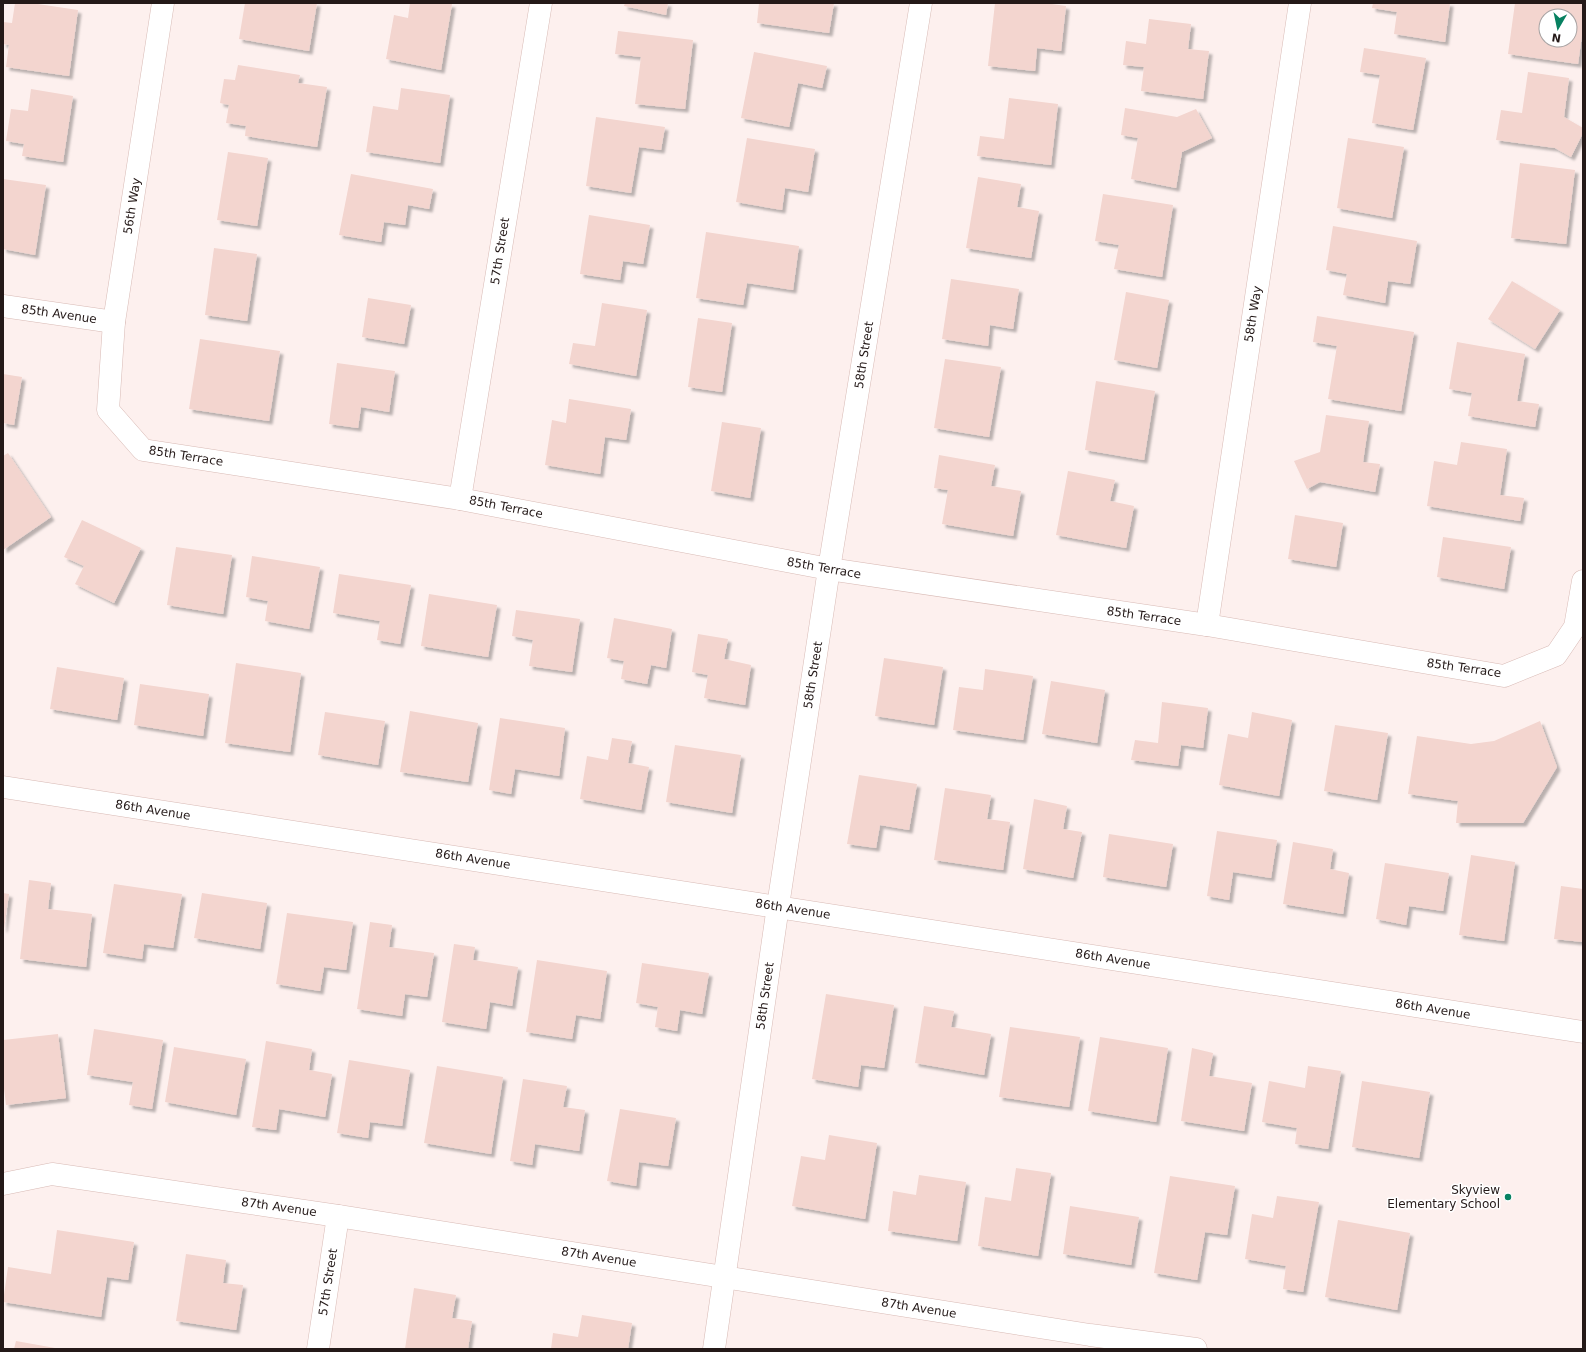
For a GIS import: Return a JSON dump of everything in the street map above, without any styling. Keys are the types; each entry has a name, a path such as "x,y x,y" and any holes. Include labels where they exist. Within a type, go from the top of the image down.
{"street":[{"name":"56th Way","path":"108,410 114,322 163,3"},
{"name":"57th Street","path":"460,499 541,3"},
{"name":"58th Street","path":"714,1349 726,1277 778,906 829,569 921,3"},
{"name":"58th Way","path":"1207,625 1300,3"},
{"name":"85th Avenue","path":"3,306 114,322"},
{"name":"85th Terrace","path":"108,410 143,450 460,499 829,569 1207,625 1504,676 1556,656 1575,627 1583,581"},
{"name":"86th Avenue","path":"3,787 1583,1032"},
{"name":"87th Avenue","path":"3,1184 52,1174 338,1216 726,1277 1089,1342 1196,1349"},
{"name":"57th Street","path":"318,1349 338,1216"}],"building":[{"path":"15,3 31,3 78,10 69,76 6,67 9,45 3,44 3,22 12,23"},
{"path":"245,3 317,3 309,51 239,39"},
{"path":"410,3 452,4 441,70 386,59 394,15 408,18"},
{"path":"625,3 668,3 666,15 624,6"},
{"path":"759,3 834,3 829,33 757,23"},
{"path":"995,3 1045,3 1066,6 1061,51 1037,48 1035,71 988,66"},
{"path":"1373,3 1450,3 1445,42 1394,34 1397,12 1372,8"},
{"path":"1515,3 1583,3 1583,28 1578,64 1508,54"},
{"path":"1149,19 1191,24 1188,49 1209,51 1203,99 1141,91 1144,67 1123,65 1126,41 1146,44"},
{"path":"618,31 693,40 685,109 635,104 641,57 615,54"},
{"path":"1364,48 1426,58 1413,130 1372,123 1380,75 1360,72"},
{"path":"754,52 827,66 822,88 798,83 789,127 741,118"},
{"path":"238,65 300,75 298,83 327,87 317,147 245,136 246,126 226,123 229,105 220,103 224,79 235,80"},
{"path":"1528,72 1569,78 1564,117 1583,128 1583,133 1571,157 1555,148 1496,140 1501,110 1522,113"},
{"path":"401,88 450,95 440,163 366,152 373,106 398,110"},
{"path":"31,89 73,96 63,162 22,156 24,144 6,141 11,109 28,111"},
{"path":"1009,98 1058,104 1051,165 977,156 980,136 1004,139"},
{"path":"1125,108 1177,117 1196,109 1212,138 1182,152 1176,188 1131,179 1138,138 1121,135"},
{"path":"596,117 665,127 661,150 639,147 631,193 586,186"},
{"path":"747,138 815,149 808,192 785,188 782,210 736,202"},
{"path":"1348,138 1404,147 1392,218 1337,208"},
{"path":"228,152 268,158 257,226 217,220"},
{"path":"1520,163 1575,170 1566,244 1511,238"},
{"path":"351,174 433,189 429,209 408,205 405,225 384,222 381,242 339,235"},
{"path":"978,177 1021,184 1017,207 1039,211 1031,258 966,248"},
{"path":"3,179 46,185 35,255 3,249"},
{"path":"1103,194 1173,205 1162,277 1114,269 1119,245 1095,241"},
{"path":"589,215 650,225 643,264 623,261 620,280 580,274"},
{"path":"1333,226 1417,241 1410,284 1388,281 1385,303 1343,295 1347,274 1326,270"},
{"path":"706,232 799,246 793,290 747,283 743,305 696,298"},
{"path":"214,248 257,254 247,321 205,315"},
{"path":"951,279 1019,289 1013,329 990,325 988,346 942,339"},
{"path":"1512,281 1560,310 1535,349 1488,319"},
{"path":"1126,292 1169,300 1157,368 1114,360"},
{"path":"368,298 411,305 404,344 362,337"},
{"path":"602,303 647,310 636,376 569,364 573,343 595,346"},
{"path":"1317,316 1414,332 1401,411 1328,399 1337,346 1313,342"},
{"path":"698,318 732,323 722,392 688,387"},
{"path":"200,339 280,351 269,421 189,409"},
{"path":"1457,342 1525,354 1517,401 1539,404 1535,427 1468,416 1472,393 1449,389"},
{"path":"945,359 1001,367 989,437 934,428"},
{"path":"337,363 395,371 389,412 361,407 358,428 329,424"},
{"path":"3,374 22,377 14,425 3,423"},
{"path":"1096,381 1155,391 1144,460 1085,450"},
{"path":"569,399 631,409 626,440 605,437 600,474 545,465 552,420 566,423"},
{"path":"1326,415 1369,421 1363,462 1380,464 1375,492 1320,482 1307,489 1294,461 1320,452"},
{"path":"722,422 761,428 750,498 711,491"},
{"path":"1461,442 1507,449 1500,495 1524,498 1520,521 1427,506 1434,461 1457,465"},
{"path":"8,453 51,517 3,550 3,456"},
{"path":"939,455 995,465 991,486 1021,491 1013,536 942,524 948,490 934,488"},
{"path":"1068,471 1115,480 1110,501 1134,506 1126,548 1056,535"},
{"path":"1295,515 1343,523 1336,567 1288,559"},
{"path":"82,520 141,548 114,603 75,584 84,566 64,557"},
{"path":"1443,537 1511,547 1504,589 1437,577"},
{"path":"176,547 232,555 223,614 167,605"},
{"path":"252,556 320,567 309,629 265,621 268,601 246,597"},
{"path":"339,574 411,585 400,644 377,640 380,621 333,613"},
{"path":"429,594 497,605 488,657 421,646"},
{"path":"516,610 580,619 572,672 529,666 533,640 512,636"},
{"path":"614,618 672,629 666,668 651,665 647,684 621,679 624,661 607,658"},
{"path":"698,634 728,639 724,659 751,665 745,705 704,698 708,675 692,672"},
{"path":"884,658 943,667 934,725 875,716"},
{"path":"236,663 301,673 290,752 225,743"},
{"path":"57,667 124,678 117,720 50,709"},
{"path":"985,669 1033,676 1023,740 953,730 959,687 983,690"},
{"path":"1051,681 1105,690 1097,743 1042,734"},
{"path":"140,684 209,694 203,736 134,725"},
{"path":"1162,702 1208,708 1203,748 1181,745 1178,766 1131,760 1135,740 1158,743"},
{"path":"410,711 478,723 468,782 400,772"},
{"path":"325,712 385,721 378,765 318,755"},
{"path":"1252,712 1292,720 1279,796 1219,785 1228,734 1248,738"},
{"path":"500,718 565,728 559,776 515,769 511,794 489,790"},
{"path":"1540,721 1557,767 1523,823 1456,823 1458,801 1408,794 1417,736 1471,744 1494,741"},
{"path":"1335,725 1388,733 1377,800 1324,791"},
{"path":"612,738 632,741 628,763 649,767 641,810 580,799 587,756 608,760"},
{"path":"675,745 741,755 732,813 666,802"},
{"path":"859,775 917,784 909,830 880,825 876,848 847,844"},
{"path":"945,788 991,795 987,819 1010,822 1003,870 934,860"},
{"path":"1034,799 1067,806 1063,829 1082,832 1073,878 1023,869"},
{"path":"1217,831 1277,840 1271,878 1233,872 1229,900 1207,896"},
{"path":"1109,834 1173,844 1166,887 1103,877"},
{"path":"1293,842 1333,849 1330,869 1349,873 1343,914 1283,904"},
{"path":"1471,855 1515,862 1504,941 1459,935"},
{"path":"1385,863 1449,873 1443,911 1409,906 1406,925 1376,919"},
{"path":"29,880 51,883 48,909 92,914 86,967 20,959"},
{"path":"114,884 182,894 173,948 144,944 142,959 103,953"},
{"path":"1561,886 1583,889 1583,942 1554,939"},
{"path":"3,893 9,894 4,929 3,929"},
{"path":"202,893 267,903 260,949 194,938"},
{"path":"287,913 353,922 346,970 324,967 320,991 276,984"},
{"path":"370,922 392,925 389,947 434,953 427,997 405,994 402,1016 357,1009"},
{"path":"454,944 475,947 473,960 518,967 512,1006 490,1002 486,1029 442,1022"},
{"path":"537,960 607,971 600,1019 576,1015 572,1039 526,1032"},
{"path":"642,963 709,973 702,1014 680,1010 677,1031 655,1027 658,1007 636,1003"},
{"path":"826,994 894,1005 884,1068 861,1065 858,1087 812,1079"},
{"path":"924,1006 954,1011 951,1027 991,1034 984,1075 915,1063"},
{"path":"1010,1027 1080,1037 1069,1107 999,1097"},
{"path":"94,1029 163,1040 152,1109 129,1105 133,1082 87,1075"},
{"path":"58,1034 66,1098 6,1105 3,1080 3,1040"},
{"path":"1100,1037 1168,1048 1156,1122 1088,1111"},
{"path":"266,1041 312,1049 309,1070 332,1074 325,1117 279,1109 276,1130 252,1127"},
{"path":"174,1047 246,1059 236,1115 165,1102"},
{"path":"1192,1048 1213,1053 1209,1076 1252,1083 1244,1131 1181,1121"},
{"path":"349,1060 410,1070 402,1126 370,1122 368,1138 337,1133"},
{"path":"437,1066 503,1077 491,1154 424,1143"},
{"path":"1308,1066 1341,1071 1328,1149 1295,1144 1297,1128 1262,1122 1269,1081 1305,1088"},
{"path":"523,1079 567,1086 563,1107 585,1110 579,1151 535,1144 532,1165 510,1161"},
{"path":"1362,1081 1430,1092 1419,1158 1352,1147"},
{"path":"620,1109 676,1118 668,1166 639,1162 636,1186 607,1181"},
{"path":"829,1135 877,1143 865,1219 792,1206 801,1156 825,1160"},
{"path":"1016,1168 1051,1173 1038,1256 978,1246 985,1197 1011,1201"},
{"path":"919,1175 966,1182 957,1241 888,1231 893,1191 916,1195"},
{"path":"1170,1176 1235,1186 1227,1235 1205,1232 1197,1280 1154,1273"},
{"path":"1277,1196 1319,1202 1303,1292 1283,1289 1286,1266 1245,1259 1252,1214 1273,1218"},
{"path":"1070,1206 1139,1217 1131,1265 1063,1254"},
{"path":"1338,1220 1410,1233 1397,1310 1325,1297"},
{"path":"57,1230 134,1242 128,1280 107,1277 101,1317 3,1302 8,1267 51,1274"},
{"path":"186,1254 226,1260 223,1283 243,1285 236,1330 176,1321"},
{"path":"414,1288 456,1295 452,1318 472,1321 468,1349 405,1349"},
{"path":"582,1315 632,1323 628,1349 551,1349 553,1333 578,1337"},
{"path":"16,1341 55,1348 55,1349 14,1349"}],"place":[{"name":"Skyview Elementary School","path":"1508,1197"}]}
